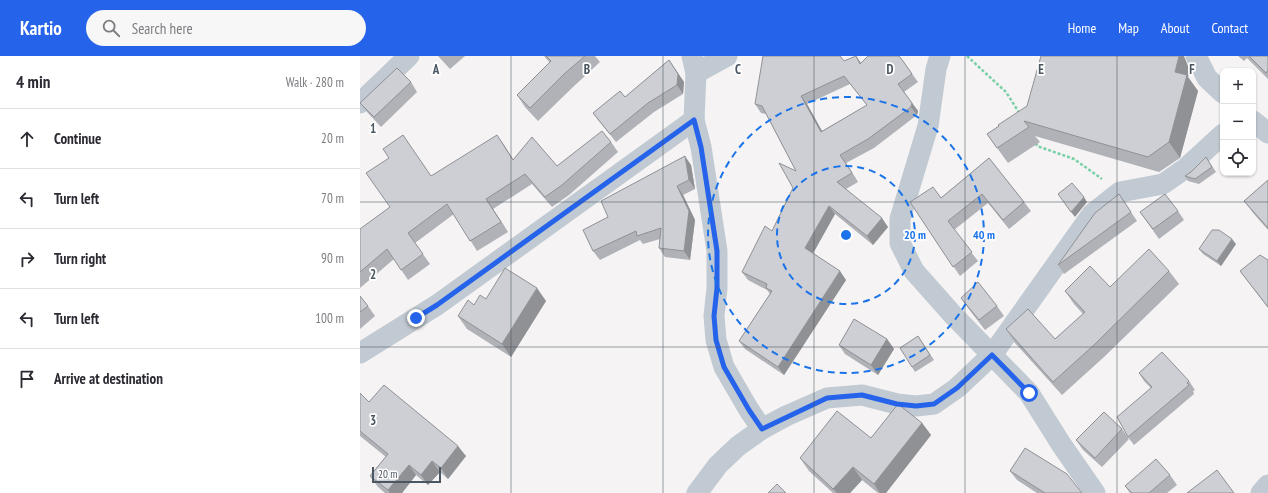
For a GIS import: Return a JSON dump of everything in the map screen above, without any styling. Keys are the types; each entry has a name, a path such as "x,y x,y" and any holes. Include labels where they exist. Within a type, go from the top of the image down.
{"street":[{"path":"360,103 409,56"},
{"path":"727,56 694,64 694,120 701,147 717,251 717,288 714,316 716,340 724,367 762,429"},
{"path":"940,56 936,69 928,126 900,219 900,243 914,270 953,315 1029,393 1061,444 1095,493"},
{"path":"1196,56 1207,78 1220,90"},
{"path":"360,353 437,305 694,120"},
{"path":"1256,123 1268,133"},
{"path":"697,493 718,465 738,446 762,429 827,398 862,395 897,404 916,406 934,404 969,377 992,355 1092,214 1120,192 1164,184 1186,168 1220,137"},
{"path":"1261,493 1268,485"}],"path":[{"path":"967,56 1006,92 1022,117"},
{"path":"1034,140 1037,146 1074,160 1120,192"}],"building":[{"path":"546,56 585,56 564,74 530,108 517,95 551,61"},
{"path":"763,56 840,56 844,61 856,56 860,64 868,56 899,56 912,74 898,84 912,103 911,107 868,139 840,155 852,173 837,182 882,218 867,236 829,206 805,248 840,271 778,367 739,341 772,291 766,288 767,284 742,272 765,226 772,231 793,188 779,163 796,171 762,106 755,104","holes":["844,76 867,105 821,132 801,96"]},
{"path":"1041,56 1179,56 1175,72 1187,75 1169,142 1148,157 1024,121 1029,127 997,148 987,134 1027,106"},
{"path":"1249,56 1268,56 1268,70 1266,73"},
{"path":"669,60 678,74 677,85 648,103 610,134 593,113 620,91 625,97"},
{"path":"397,68 411,82 374,117 360,103"},
{"path":"602,131 611,142 562,185 545,197 525,174 486,199 501,222 470,241 447,204 408,233 423,254 401,270 387,249 360,272 360,229 390,207 366,173 389,158 383,149 403,135 431,176 497,135 513,160 532,137 557,166"},
{"path":"685,156 689,180 677,186 689,211 684,251 659,248 661,228 637,236 636,231 593,251 583,230 608,217 601,201"},
{"path":"1206,157 1212,167 1195,179 1185,176 1191,172"},
{"path":"989,158 1024,202 1003,220 982,194 948,221 972,252 953,267 910,202 933,187 941,198"},
{"path":"1268,180 1268,228 1244,201"},
{"path":"1072,183 1084,197 1071,212 1058,194"},
{"path":"1119,194 1131,212 1058,265 1095,213"},
{"path":"1165,194 1178,211 1153,229 1140,212"},
{"path":"1212,230 1219,230 1232,239 1217,261 1199,249"},
{"path":"1149,249 1169,271 1095,344 1053,382 1006,329 1028,309 1055,339 1085,312 1065,291 1090,266 1110,287"},
{"path":"1260,255 1268,260 1268,307 1240,271"},
{"path":"505,268 537,288 502,344 458,316 468,300 474,305 480,295 486,299"},
{"path":"978,282 997,306 979,320 961,298"},
{"path":"360,296 368,306 360,312"},
{"path":"854,319 887,339 871,365 839,345"},
{"path":"918,336 930,355 912,367 900,348"},
{"path":"1162,352 1189,381 1187,383 1189,385 1128,437 1117,417 1152,387 1139,373"},
{"path":"384,385 458,446 441,468 432,461 421,475 409,465 388,490 370,476 388,454 360,431 360,393 369,402"},
{"path":"898,404 922,423 874,484 853,467 833,489 800,458 837,411 871,438"},
{"path":"1104,412 1122,429 1095,458 1076,440"},
{"path":"1025,448 1067,474 1082,493 1045,493 1010,471"},
{"path":"1156,459 1170,475 1149,493 1132,493 1125,486"},
{"path":"1217,470 1234,493 1187,493"},
{"path":"777,484 786,493 768,493"}],"route":[{"path":"416,318 437,305 694,120 701,147 717,251 717,288 714,316 716,340 724,367 762,429 786,416 827,398 862,395 897,404 916,406 934,404 957,388 992,355 1029,393"}]}
